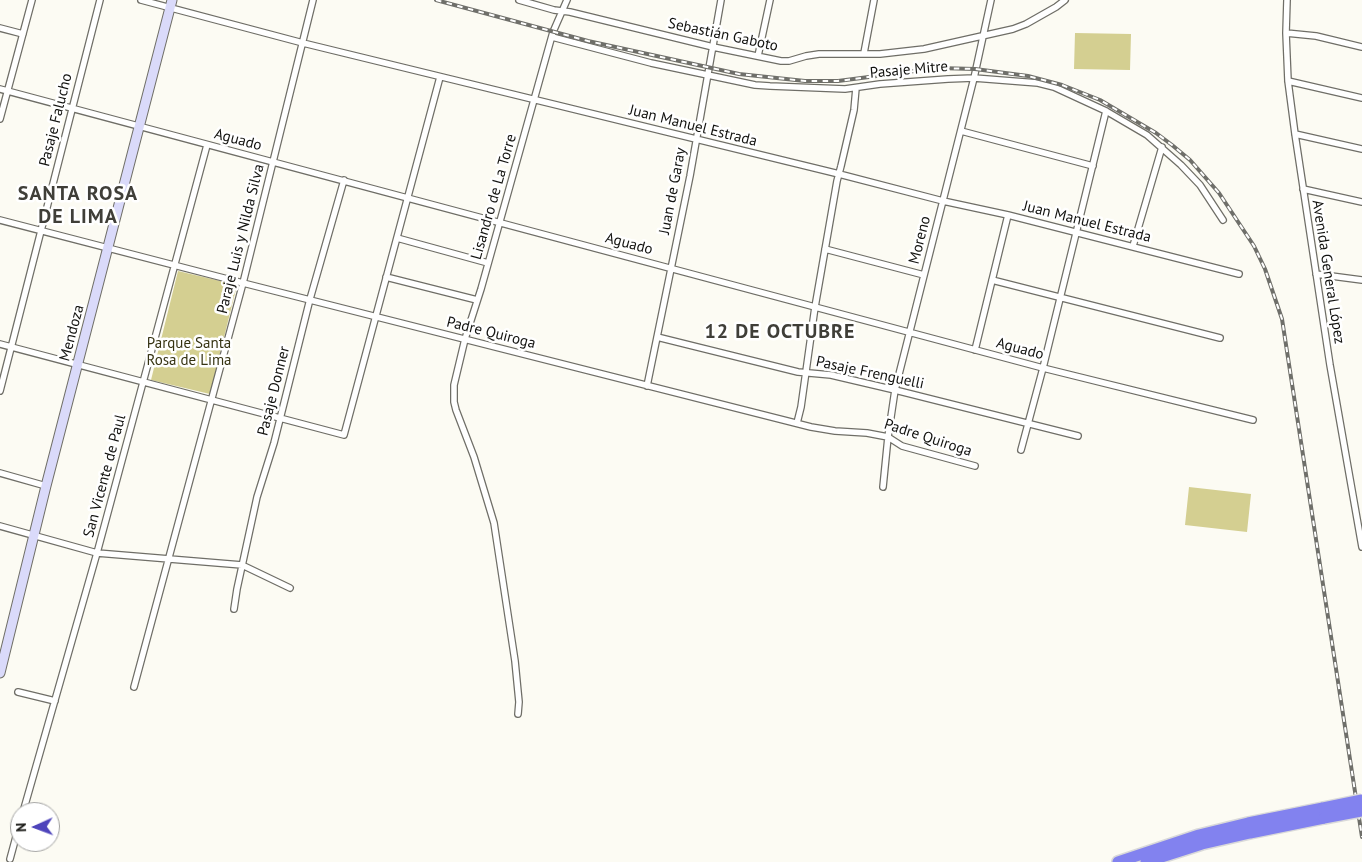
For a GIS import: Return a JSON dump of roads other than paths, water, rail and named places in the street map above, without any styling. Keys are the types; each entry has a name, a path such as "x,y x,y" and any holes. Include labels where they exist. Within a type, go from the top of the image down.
{"highway":[{"path":"1146,862 1202,844 1323,813 1362,800"},
{"path":"1118,862 1199,835 1248,823 1323,813 1362,811"}],"street":[{"path":"0,119 32,0"},
{"name":"Pasaje Falucho","path":"0,391 100,0"},
{"name":"Juan Manuel Estrada","path":"141,0 171,4 303,43 943,201 1077,232 1239,274"},
{"name":"Paraje Luis y Nilda Silva","path":"134,687 243,283 313,0"},
{"name":"Sebastián Gaboto","path":"519,0 713,47 781,61 819,54 880,54 924,49 1013,29 1026,24 1065,0"},
{"name":"Lisandro de La Torre","path":"518,714 519,702 515,661 494,523 474,457 454,402 454,385 465,339 552,37 567,0"},
{"name":"Juan de Garay","path":"647,386 690,176 721,0"},
{"path":"758,56 770,0"},
{"path":"864,53 874,0"},
{"name":"Moreno","path":"883,487 888,437 896,390 974,78 991,0"},
{"name":"Avenida General López","path":"1287,0 1288,81 1294,134 1330,365 1362,547"},
{"name":"Mendoza","path":"0,673 33,536 171,4"},
{"path":"0,28 23,34"},
{"path":"1286,33 1316,36 1362,47"},
{"name":"Pasaje Mitre","path":"552,37 651,62 755,85 856,88 880,84 974,78 1038,83 1054,87 1106,111 1147,135 1181,165 1200,186 1222,220"},
{"path":"0,344 344,436 440,76"},
{"path":"1288,81 1362,98"},
{"path":"797,423 836,181 854,110 856,88"},
{"name":"Aguado","path":"0,89 1043,368 1253,420"},
{"path":"1021,450 1106,111"},
{"path":"961,131 1093,166"},
{"path":"1294,134 1362,149"},
{"name":"San Vicente de Paul","path":"26,802 97,553 207,145"},
{"path":"1133,246 1162,147"},
{"name":"Pasaje Donner","path":"234,609 257,497 280,419 310,299 344,180"},
{"path":"1303,189 1362,202"},
{"path":"975,350 1008,215"},
{"name":"Padre Quiroga","path":"0,220 811,427 888,437 902,446 975,466"},
{"path":"397,238 488,263"},
{"path":"825,249 924,275"},
{"path":"1316,274 1362,280"},
{"path":"386,277 477,300"},
{"path":"992,280 1220,338"},
{"name":"Pasaje Frenguelli","path":"657,337 798,372 831,375 896,390 1078,436"},
{"path":"0,474 46,486"},
{"path":"0,526 97,553 242,565 290,588"},
{"path":"18,692 55,701"},
{"path":"10,858 12,852"}],"railway":[{"path":"436,0 588,41 739,74 805,81 838,81 938,68 975,69 1028,76 1062,85 1100,100 1156,133 1190,160 1219,193 1254,246 1265,269 1282,319 1362,837"}],"district":[{"name":"SANTA ROSA DE LIMA","path":"78,206"},
{"name":"12 DE OCTUBRE","path":"780,332"}],"park label":[{"name":"Parque Santa Rosa de Lima","path":"189,352"}]}
